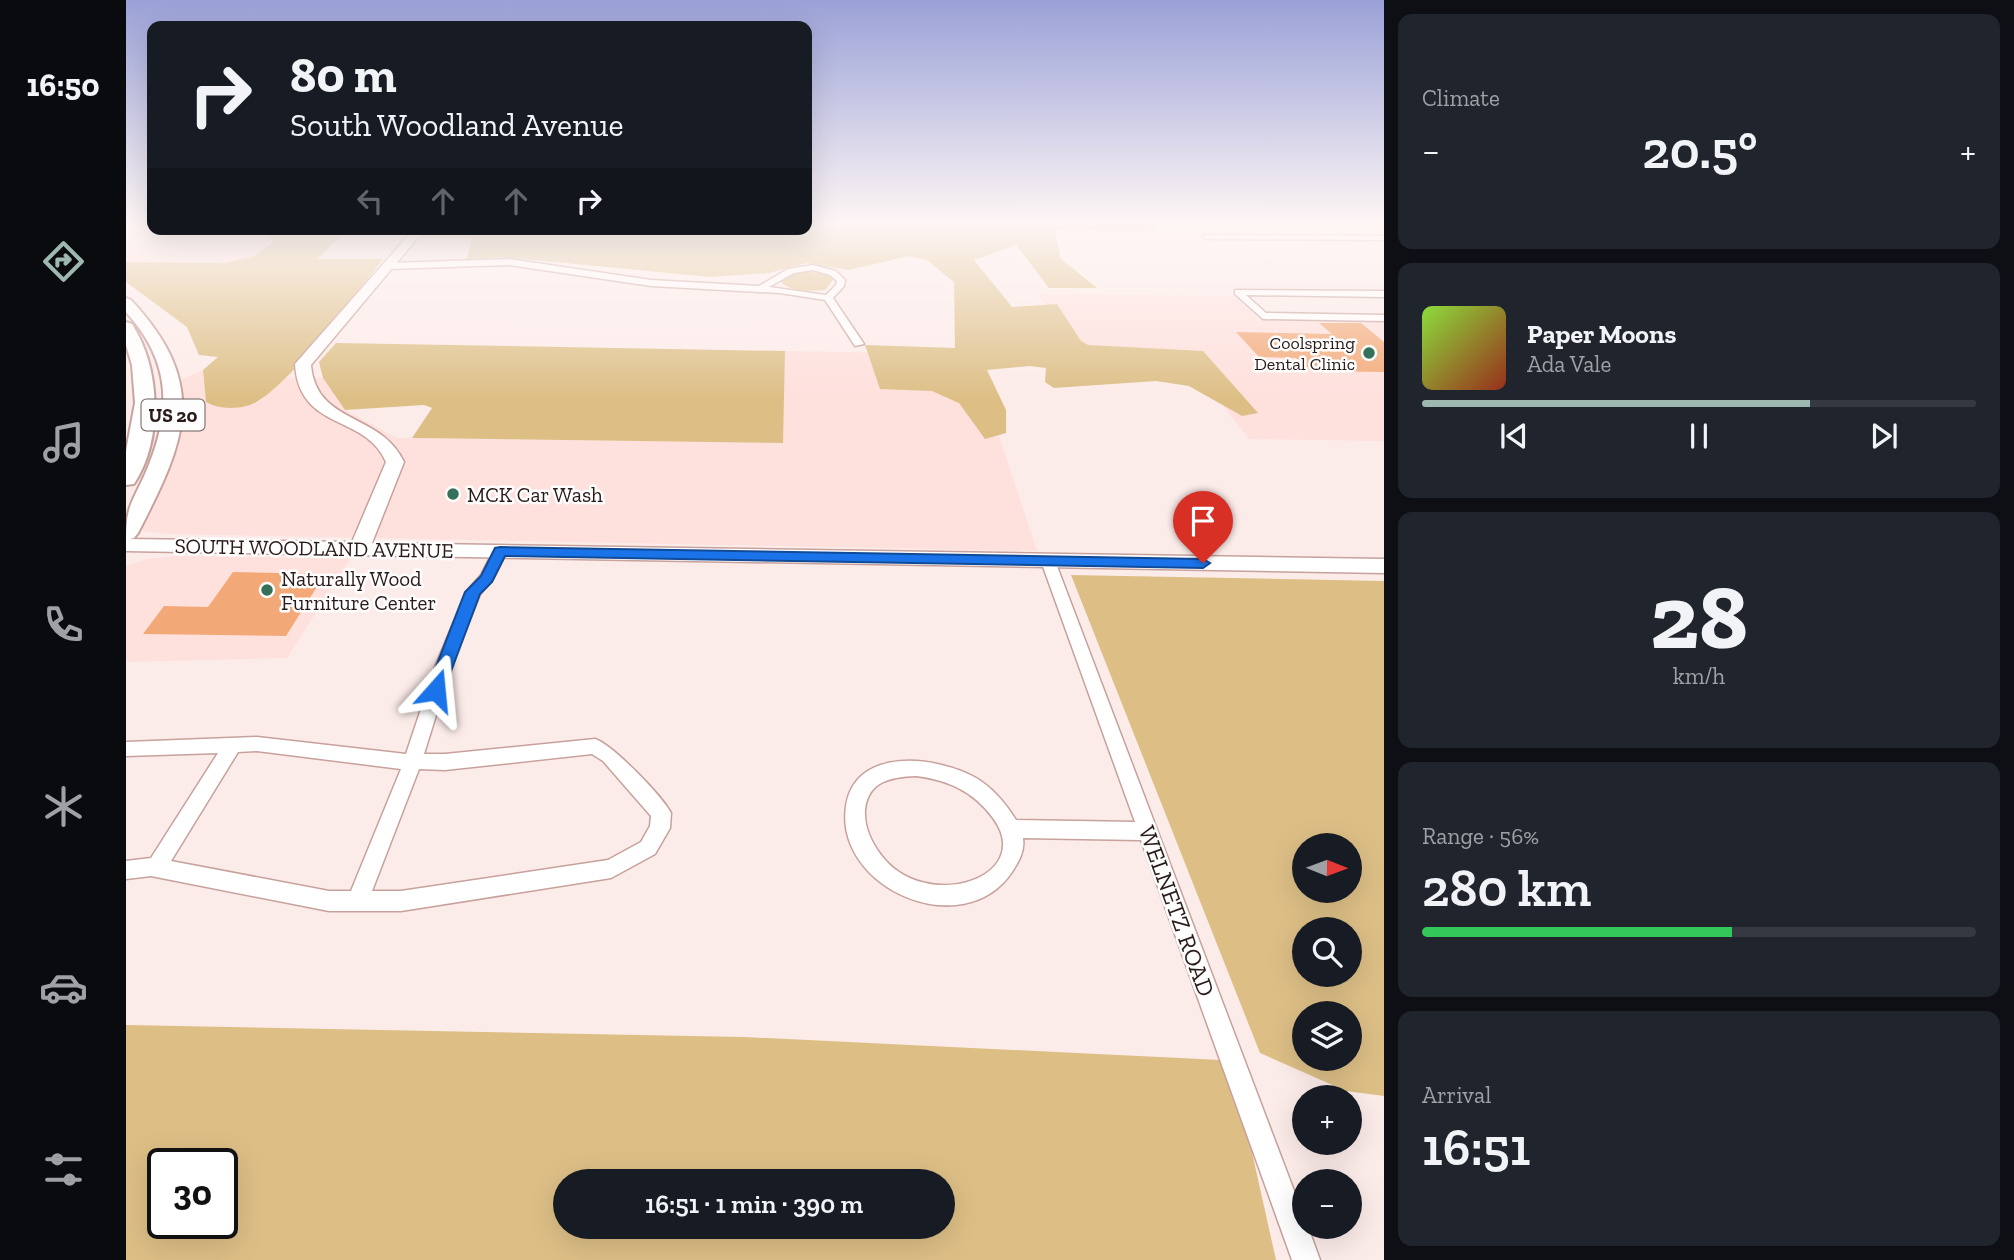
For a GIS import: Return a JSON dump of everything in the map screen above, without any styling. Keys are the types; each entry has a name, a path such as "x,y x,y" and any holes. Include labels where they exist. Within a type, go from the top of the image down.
{"main road":[{"name":"US 20","path":"126,303 158,337 170,364 174,392 169,433 159,469 126,533"},
{"name":"US 20","path":"126,327 136,345 146,376 145,422 126,479"}],"street":[{"path":"359,550 395,463 387,446 340,420 316,402 302,375 303,364 376,281"},
{"path":"636,281 763,287 828,298 843,316 859,344"},
{"path":"763,287 772,281"},
{"path":"828,298 841,281"},
{"path":"1384,294 1238,292 1263,316 1384,318"},
{"name":"SOUTH WOODLAND AVENUE","path":"126,545 1384,566"},
{"path":"358,900 413,761 443,667 473,592 487,578 500,551"},
{"name":"WELNETZ ROAD","path":"1048,561 1306,1260"},
{"path":"156,868 233,744"},
{"path":"126,749 233,744 292,747 390,761 444,761 595,746 609,756 661,813 660,828 648,848 611,869 401,901 329,901 156,868 126,870"},
{"path":"913,769 941,772 968,783 993,802 1011,829 1013,850 998,876 977,891 950,898 918,895 889,879 867,853 856,826 855,800 865,780 886,771 913,769"},
{"path":"1011,829 1147,831"}],"shaded area":[{"path":"366,281 324,336 290,374 258,401 232,408 206,402 203,370 218,357 199,355 187,327 126,282"},
{"path":"832,281 825,290 813,291 796,290 781,282"},
{"path":"991,281 1012,307 1057,304 1081,341 1088,345 1203,351 1258,413 1242,416 1189,386 1156,381 1054,388 1045,382 1046,368 1030,366 987,370 1006,410 1006,433 985,439 959,403 932,391 880,389 865,345 955,348 954,282"},
{"path":"1043,281 1088,281 1097,288 1049,288"},
{"path":"1038,294 1236,296 1259,319 1384,321 1384,441 1249,439 1180,350 1074,347"},
{"path":"336,343 785,351 783,443 412,438 432,408 424,405 345,410 323,378 319,362"},
{"path":"785,351 972,354 1037,551 168,534 143,531 142,521 180,408 182,379 203,370 206,402 257,403 284,378 323,378 345,410 397,438 782,443"},
{"path":"178,556 351,558 287,658 126,662 126,566 147,559"},
{"path":"1071,575 1384,581 1384,1096 1362,1093 1362,1085 1332,1085 1301,1071 1362,1071 1362,1001 1292,1001 1292,1067 1260,1053"},
{"path":"126,1025 744,1037 1221,1060 1251,1148 1276,1260 126,1260"}],"building":[{"path":"1319,323 1361,323 1384,342 1384,372 1311,371 1296,358 1259,357 1236,332 1332,334"},
{"name":"Naturally Wood Furniture Center","path":"233,572 325,574 286,636 143,634 164,606 208,607"}],"place":[{"name":"Coolspring Dental Clinic","path":"1369,353"},
{"name":"MCK Car Wash","path":"453,494"},
{"name":"Naturally Wood Furniture Center","path":"267,590"}],"route":[{"path":"436,690 473,592 487,578 500,551 1203,563"}]}
